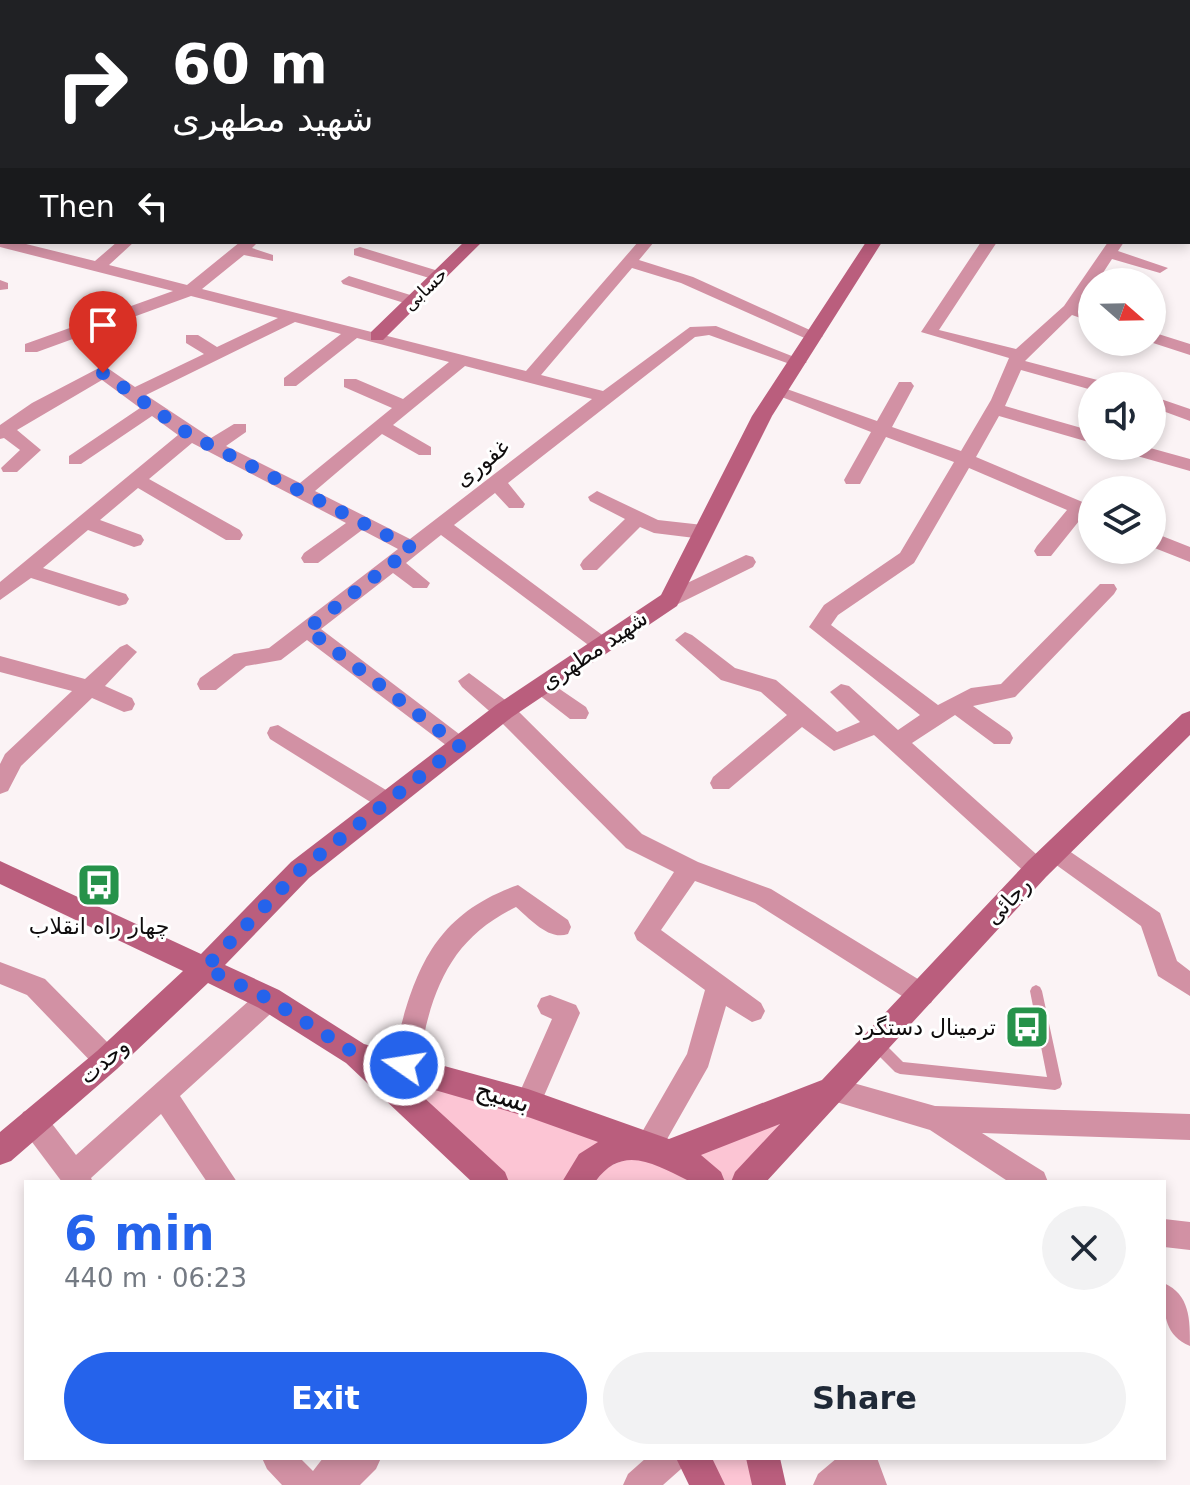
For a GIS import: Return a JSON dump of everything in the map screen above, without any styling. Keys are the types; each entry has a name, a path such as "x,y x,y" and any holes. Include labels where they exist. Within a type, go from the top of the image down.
{"street":[{"path":"8,244 377,336 459,362 606,397"},
{"path":"46,254 58,244"},
{"path":"98,267 124,244"},
{"name":"حسابی","path":"377,336 472,244"},
{"path":"528,379 644,244"},
{"name":"شهید مطهری","path":"205,968 300,870 504,711 669,600 778,392 870,244"},
{"path":"988,244 929,332 1078,379"},
{"path":"31,348 191,290 246,245 267,258"},
{"path":"1002,738 946,710 819,627 831,610 907,558 995,409 1016,359 1070,309 1112,248 1160,268"},
{"path":"360,252 439,276"},
{"path":"628,262 687,280 815,336"},
{"path":"349,281 414,301"},
{"path":"1070,309 1078,312"},
{"path":"133,395 295,316"},
{"name":"غفوری","path":"208,684 241,659 274,655 690,332 710,330 798,362"},
{"path":"290,382 356,331"},
{"path":"192,339 216,354"},
{"path":"1166,342 1190,350"},
{"path":"301,492 459,362"},
{"path":"10,468 32,450 3,431 38,407 103,373 211,447 412,548"},
{"path":"350,383 405,407"},
{"path":"853,480 884,430 905,386"},
{"path":"778,392 964,459 1078,507"},
{"path":"1166,406 1190,415"},
{"path":"75,460 152,408"},
{"path":"995,409 1078,433"},
{"path":"381,426 425,451"},
{"path":"211,447 240,428"},
{"path":"10,580 190,435"},
{"path":"1166,458 1190,465"},
{"path":"136,479 233,535"},
{"path":"496,482 516,504"},
{"path":"597,497 654,526 703,532"},
{"path":"590,565 638,518"},
{"path":"1044,551 1078,518"},
{"path":"85,522 134,540"},
{"path":"311,558 360,522"},
{"path":"441,525 602,645"},
{"path":"1166,545 1190,555"},
{"path":"669,600 746,562"},
{"path":"392,563 420,583"},
{"path":"10,580 119,599"},
{"path":"898,742 946,710 979,694 1007,691 1107,589"},
{"path":"307,629 459,746"},
{"path":"685,640 728,674 768,686 834,742 878,724"},
{"path":"0,785 13,760 127,652"},
{"path":"0,664 89,688 124,704"},
{"path":"469,681 504,711 634,841 690,869 763,896 922,995"},
{"path":"542,685 578,713"},
{"path":"841,692 898,742 1046,860 1151,920 1167,968 1190,985"},
{"path":"721,783 803,714"},
{"name":"رجائی","path":"748,1180 1046,860 1190,720"},
{"path":"278,733 388,802"},
{"path":"690,869 646,933 752,1011"},
{"name":"بسیج","path":"0,872 269,999 356,1054 492,1180"},
{"path":"404,1065 423,991 440,948 485,908 518,895 559,927"},
{"name":"وحدت","path":"0,1151 107,1060 205,968"},
{"path":"0,973 36,987 107,1060"},
{"path":"661,1149 699,1058 719,986"},
{"path":"33,1121 76,1178 163,1094 269,999"},
{"path":"528,1103 567,1013 550,1006"},
{"name":"بسیج","path":"356,1054 404,1065 528,1103 661,1149 695,1165 708,1180"},
{"path":"579,1180 600,1158 623,1148 661,1149 832,1089 935,1119 1190,1127"},
{"path":"163,1094 222,1180"},
{"path":"935,1119 1031,1180"},
{"path":"1166,1233 1190,1236"},
{"path":"1166,1301 1190,1331"},
{"path":"280,1460 304,1485"},
{"path":"639,1485 668,1460"},
{"path":"694,1460 708,1485"},
{"path":"763,1460 769,1485"},
{"path":"829,1485 864,1468"}],"lane":[{"path":"875,1043 900,1068 1055,1084 1036,991"}],"shaded area":[{"path":"385,1070 617,1142 570,1180 504,1180"},
{"path":"817,1099 741,1180 714,1180 683,1152"},
{"path":"649,1157 692,1180 592,1180 617,1163"},
{"path":"705,1460 754,1460 760,1485 719,1485"}],"place":[{"name":"چهار راه انقلاب","path":"99,885"},
{"name":"ترمینال دستگرد","path":"1027,1027"}],"route":[{"path":"103,373 211,447 412,548 307,629 459,746 300,870 205,968 269,999 356,1054 404,1065"}]}
